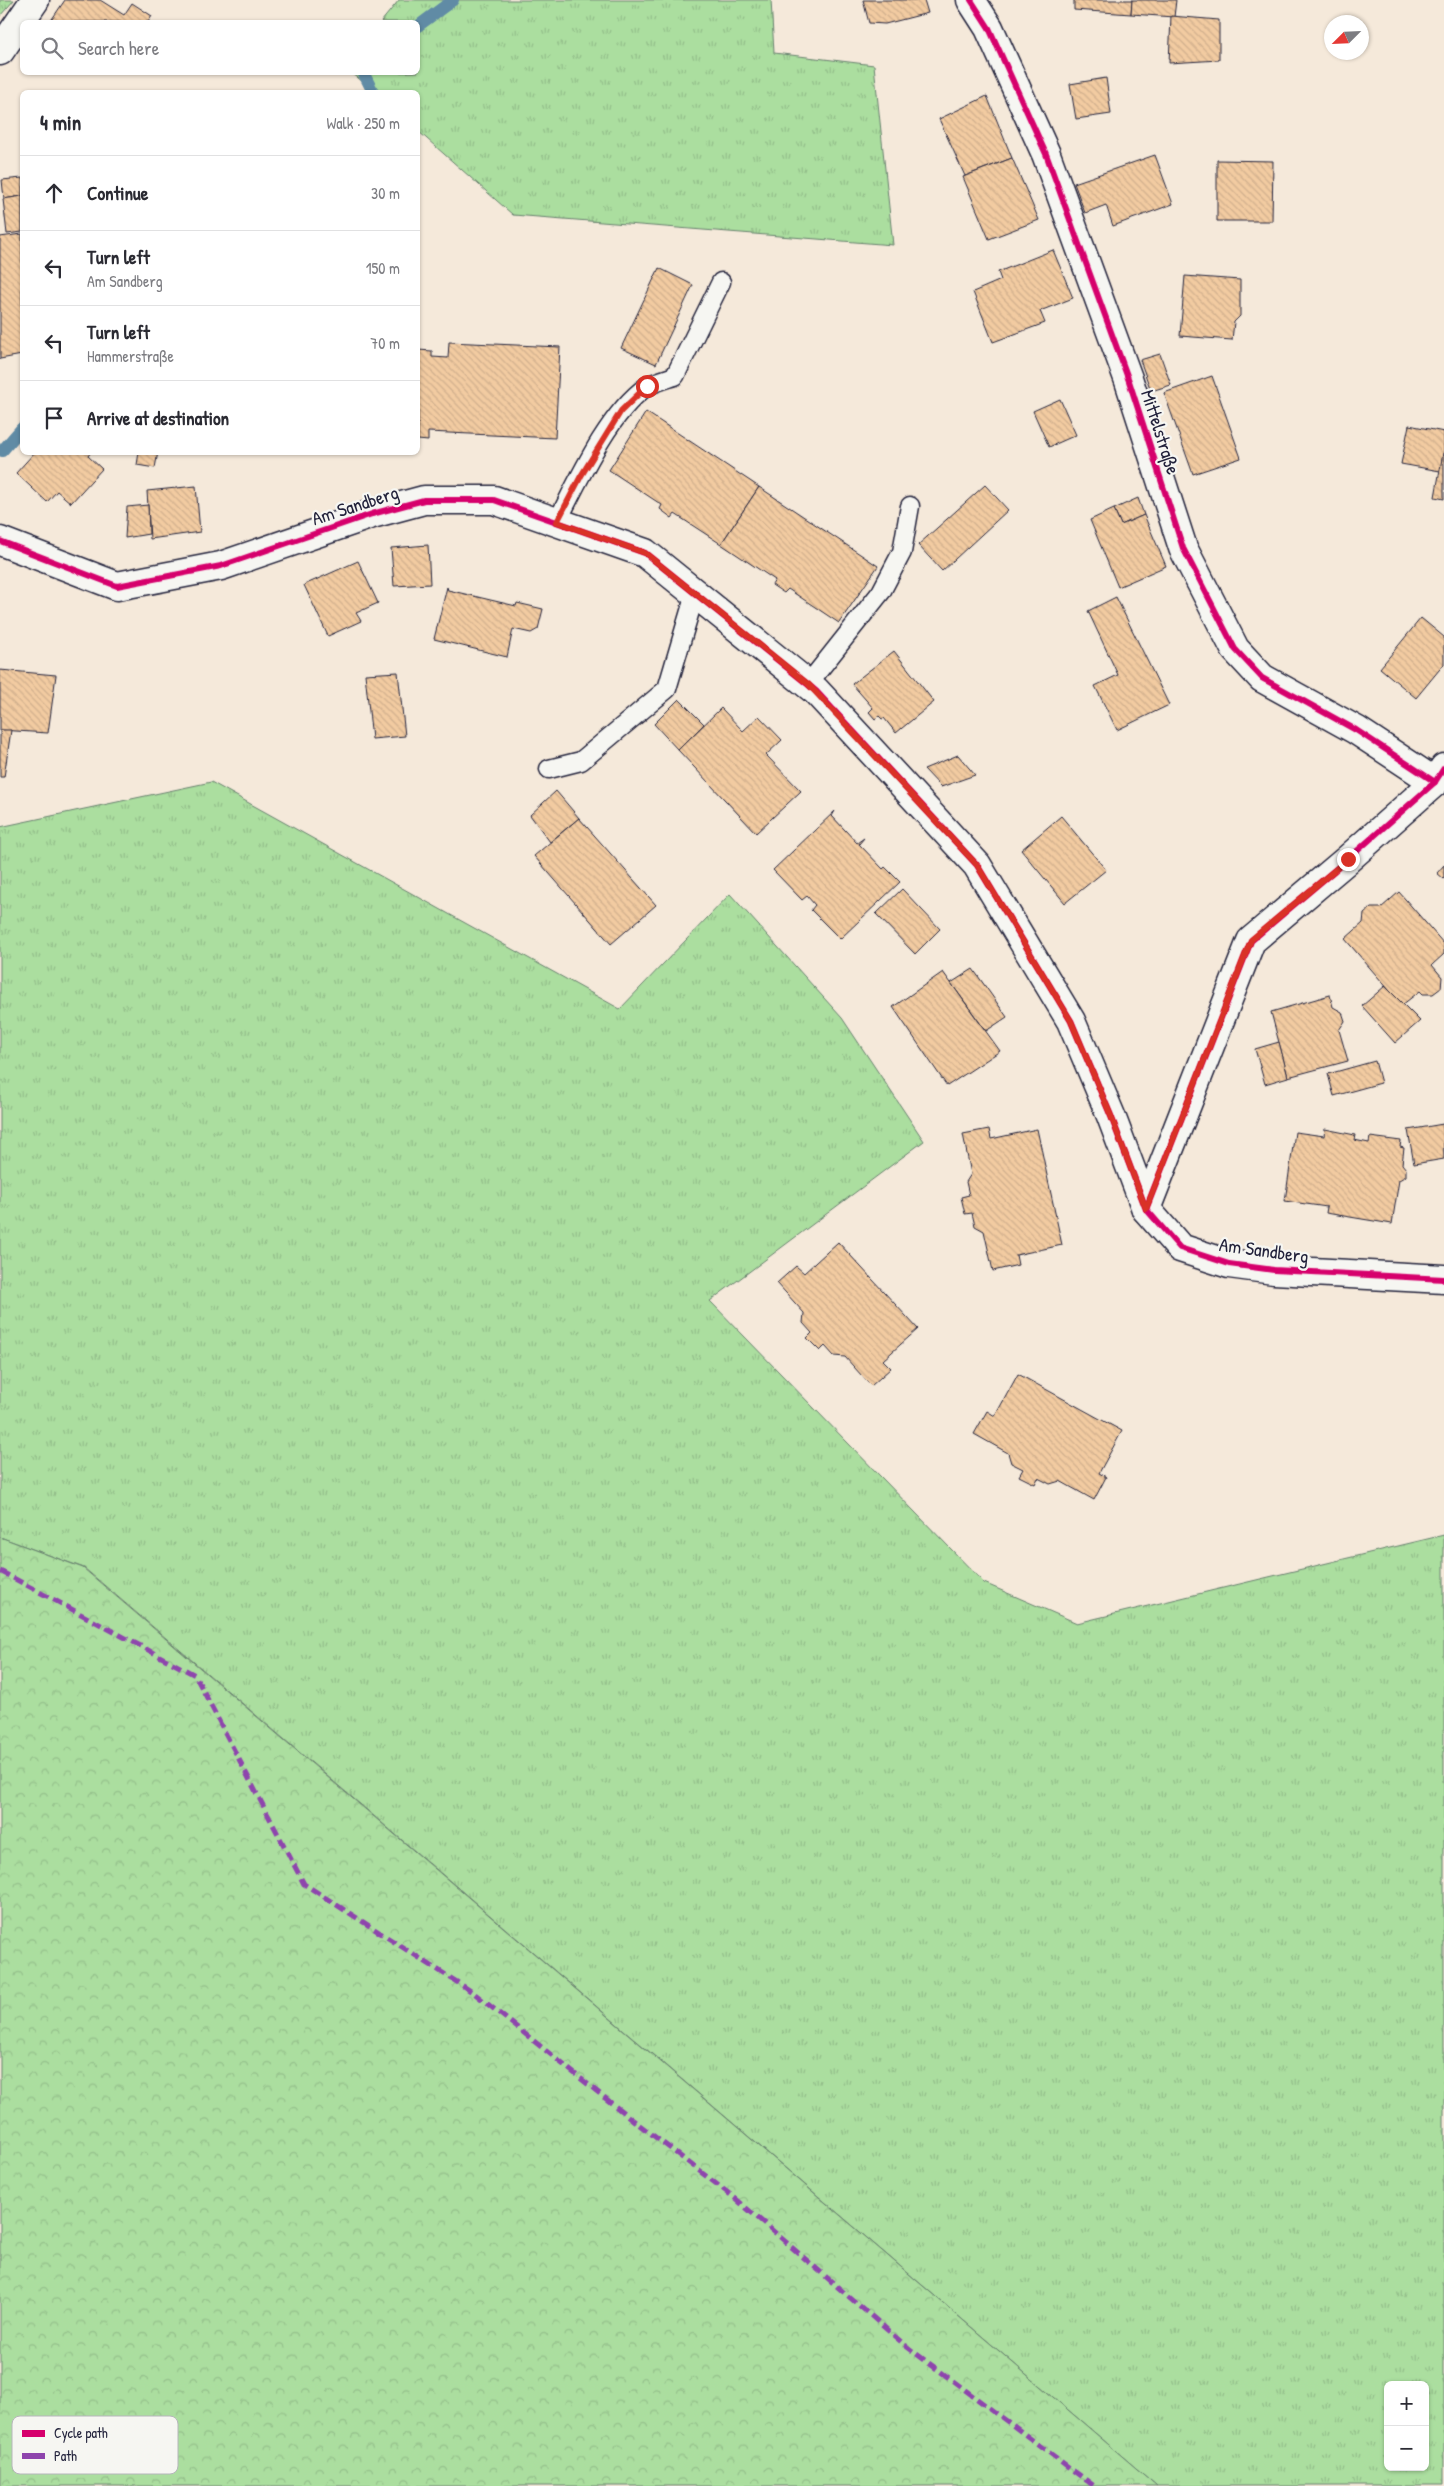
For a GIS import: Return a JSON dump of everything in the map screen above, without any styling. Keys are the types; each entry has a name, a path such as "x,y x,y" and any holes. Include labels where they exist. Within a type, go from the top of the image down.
{"street":[{"path":"21,20 35,0"},
{"name":"Mittelstraße","path":"971,0 989,28 1046,154 1129,381 1183,548 1235,649 1262,678 1439,775"},
{"path":"0,51 20,22"},
{"name":"Am Sandberg","path":"0,541 117,586 221,566 372,514 424,500 494,500 645,553 808,684 977,865 1071,1021 1111,1116 1146,1209 1180,1248 1229,1264 1274,1270 1444,1279"},
{"path":"1146,1209 1251,940 1348,859 1439,775"}],"lane":[{"path":"557,522 581,476 621,411 647,386 675,376 721,282"},
{"path":"808,684 882,592 902,552 910,506"},
{"path":"549,769 581,761 667,689 695,594"}],"green space":[{"path":"0,0 14,0 0,16"},
{"path":"399,0 771,0 774,53 874,65 893,245 513,215 420,133 420,90 373,90 354,75 420,75 420,20 383,20"},
{"path":"211,782 620,1009 730,894 842,1018 924,1141 710,1301 984,1583 1077,1623 1444,1535 1444,2486 1157,2486 84,1568 0,1537 0,827"},
{"path":"0,1537 83,1568 1157,2486 0,2486"}],"building":[{"path":"65,0 100,0 124,15 132,3 152,16 149,20 51,20"},
{"path":"863,0 924,0 928,13 885,24 869,23"},
{"path":"1074,0 1132,0 1131,14 1074,10"},
{"path":"1132,0 1176,0 1174,17 1131,14"},
{"path":"1171,16 1219,20 1219,60 1169,63"},
{"path":"1106,78 1111,114 1076,119 1070,84"},
{"path":"987,96 1012,158 965,176 939,119"},
{"path":"1155,155 1173,204 1113,226 1106,205 1085,213 1074,183"},
{"path":"1012,158 1039,220 989,239 963,177"},
{"path":"1217,160 1273,161 1272,221 1217,221"},
{"path":"20,178 20,196 4,199 2,180"},
{"path":"20,196 20,232 7,234 3,199"},
{"path":"20,234 20,355 0,359 0,237"},
{"path":"1053,250 1073,298 1040,311 1045,323 993,342 973,292 1001,280 998,272"},
{"path":"659,268 693,285 656,364 621,348"},
{"path":"1185,276 1240,280 1240,316 1234,322 1232,340 1180,336"},
{"path":"449,342 560,347 555,438 428,432 428,441 420,440 420,350 432,351 432,357 448,358"},
{"path":"1160,354 1171,385 1151,391 1140,360"},
{"path":"1212,376 1241,458 1193,474 1164,393"},
{"path":"1060,399 1076,435 1049,447 1033,411"},
{"path":"646,412 759,487 721,544 675,514 672,518 660,509 662,505 609,470"},
{"path":"1409,425 1444,432 1444,453 1440,471 1401,464"},
{"path":"1444,453 1444,499 1435,497"},
{"path":"32,455 89,455 102,469 71,503 57,491 47,502 16,473"},
{"path":"139,455 157,455 155,468 137,465"},
{"path":"985,485 1008,510 942,571 918,545"},
{"path":"196,486 200,532 150,539 147,491"},
{"path":"759,487 878,566 839,623 788,589 784,593 772,585 775,580 721,544"},
{"path":"1138,498 1144,515 1121,525 1114,509"},
{"path":"148,505 149,534 125,538 127,507"},
{"path":"1114,509 1121,525 1144,515 1166,566 1118,587 1090,520"},
{"path":"428,545 430,584 394,586 391,548"},
{"path":"358,561 378,603 356,613 361,621 328,636 304,585"},
{"path":"447,587 448,590 516,606 517,603 543,609 538,629 531,633 513,629 507,657 434,639"},
{"path":"1116,597 1169,705 1117,730 1095,686 1118,675 1088,611"},
{"path":"1421,618 1444,637 1444,664 1416,698 1380,668"},
{"path":"894,651 934,702 896,733 884,718 882,719 879,716 875,719 869,712 873,708 852,684"},
{"path":"0,670 56,675 48,733 0,730"},
{"path":"398,672 405,736 372,739 365,674"},
{"path":"679,699 704,724 678,750 654,724"},
{"path":"721,708 743,731 759,716 782,740 766,755 801,791 756,833 678,750"},
{"path":"0,730 11,730 4,777 0,777"},
{"path":"958,755 975,775 941,787 924,769"},
{"path":"556,791 579,818 550,842 530,815"},
{"path":"835,811 832,816 857,843 864,838 859,844 883,869 885,867 900,882 840,939 811,910 815,905 807,896 802,900 773,870"},
{"path":"1061,816 1106,870 1065,903 1021,850"},
{"path":"579,818 656,905 611,944 534,856"},
{"path":"1444,865 1444,879 1437,873"},
{"path":"902,889 940,929 915,954 876,914"},
{"path":"1399,892 1444,944 1444,954 1432,965 1442,977 1441,988 1433,994 1423,994 1420,991 1402,1005 1345,939 1363,923 1364,914 1371,908 1381,908"},
{"path":"973,969 1007,1017 986,1031 951,983"},
{"path":"943,972 1000,1051 947,1086 893,1007"},
{"path":"1385,986 1420,1021 1395,1043 1362,1006"},
{"path":"1330,995 1333,1007 1342,1012 1345,1021 1339,1030 1348,1061 1288,1077 1271,1012"},
{"path":"1279,1042 1288,1077 1265,1084 1255,1049"},
{"path":"1375,1061 1381,1083 1334,1096 1328,1074"},
{"path":"1443,1124 1444,1159 1414,1164 1408,1130"},
{"path":"989,1129 991,1139 1037,1129 1062,1245 1016,1255 1018,1265 993,1271 984,1231 975,1226 972,1213 965,1214 961,1197 969,1195 966,1182 971,1174 963,1134"},
{"path":"1325,1129 1355,1135 1354,1140 1369,1143 1370,1137 1401,1141 1400,1147 1404,1148 1402,1164 1406,1169 1406,1176 1399,1180 1392,1224 1326,1213 1327,1207 1285,1201 1295,1132 1324,1136"},
{"path":"838,1242 918,1329 883,1360 891,1368 871,1386 845,1357 834,1356 825,1346 820,1351 807,1338 812,1333 803,1323 804,1313 777,1283 796,1266 804,1273"},
{"path":"1018,1374 1122,1431 1099,1473 1106,1477 1094,1500 1060,1481 1050,1484 1038,1478 1035,1484 1019,1476 1023,1469 1011,1463 1008,1453 974,1434 987,1411 995,1416"}],"waterway":[{"path":"420,25 453,0"},
{"path":"364,75 372,90"},
{"path":"2,451 20,430"}],"marked path":[{"path":"0,1571 195,1675 304,1884 474,1993 620,2110 736,2199 906,2346 1094,2486"}],"cycle path":[{"path":"971,0 989,28 1046,154 1129,381 1183,548 1235,649 1262,678 1356,730 1435,782"},
{"path":"0,541 117,586 221,566 372,514 424,500 494,500 645,553 816,691 977,865 1071,1021 1111,1116 1146,1209 1180,1248 1229,1264 1274,1270 1444,1279"},
{"path":"1146,1209 1251,941 1435,782 1444,768"}],"route":[{"path":"647,386 621,411 581,476 557,522 645,553 808,684 977,865 1071,1021 1111,1116 1146,1209 1251,940 1348,859"}]}
